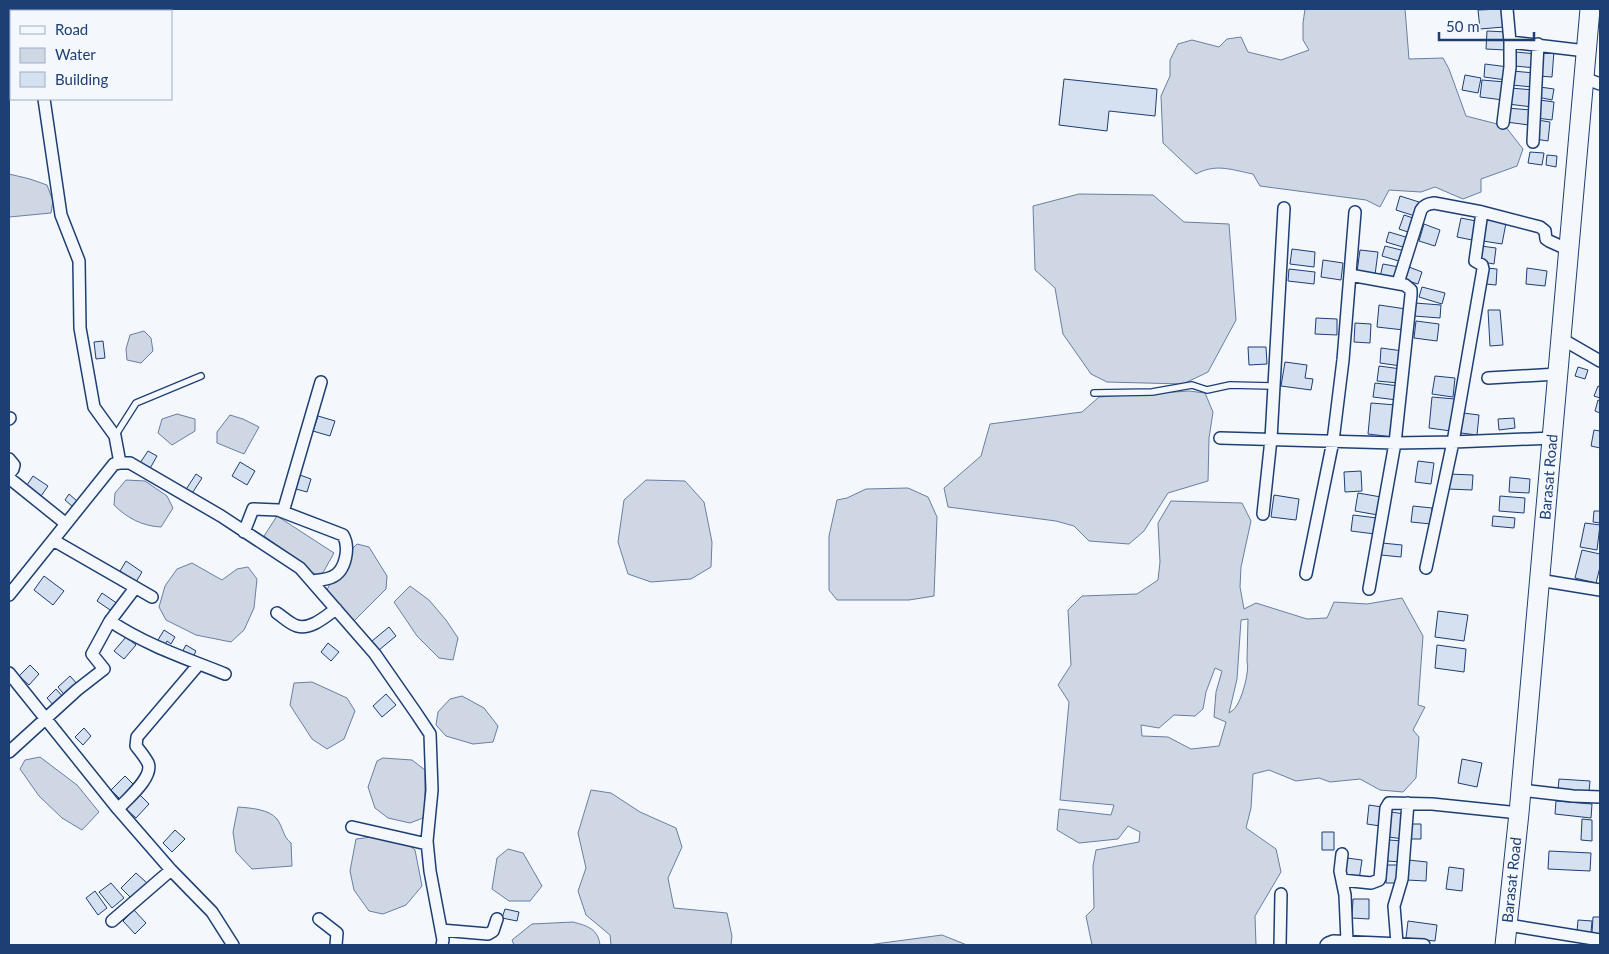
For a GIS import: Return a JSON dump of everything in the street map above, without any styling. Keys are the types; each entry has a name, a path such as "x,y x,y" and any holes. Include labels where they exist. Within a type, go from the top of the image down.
{"main road":[{"name":"Barasat Road","path":"1505,945 1519,813 1569,250 1592,80 1586,51 1590,9"}],"street":[{"path":"1503,122 1510,67 1507,9"},
{"path":"1510,42 1586,51"},
{"path":"1533,142 1538,44"},
{"path":"44,100 61,214 79,261 80,328 94,407 115,436 120,463"},
{"path":"1398,283 1423,206 1434,203 1482,212 1543,228 1549,241 1569,250"},
{"path":"1263,514 1271,439 1284,208"},
{"path":"1306,574 1333,441 1343,360 1355,212"},
{"path":"1426,568 1453,442 1483,267 1475,261 1482,212"},
{"path":"1350,275 1398,283 1408,286 1411,290 1395,443 1369,589"},
{"path":"1562,339 1600,361"},
{"path":"1488,378 1558,374"},
{"path":"283,512 321,382"},
{"path":"1220,438 1395,443 1553,438"},
{"path":"9,459 14,465 9,474"},
{"path":"9,595 114,464 120,463 130,463 221,516 300,568 375,654 430,734 432,790 427,844 443,940 442,945"},
{"path":"9,478 65,523"},
{"path":"244,532 253,509 278,510 339,532 346,540 346,559 335,576 312,581"},
{"path":"53,540 152,597"},
{"path":"1539,580 1600,590"},
{"path":"9,752 77,690 104,669 92,654 110,621 135,588"},
{"path":"277,613 295,625 303,627 312,625 336,609"},
{"path":"110,621 131,636 225,674"},
{"path":"118,809 140,786 148,772 148,763 136,746 137,737 199,664"},
{"path":"9,673 118,809 171,870 212,912 233,945"},
{"path":"1521,790 1600,797"},
{"path":"1342,880 1371,883 1379,880 1387,804 1393,802 1454,806 1519,813"},
{"path":"1397,943 1394,906 1402,879 1408,803"},
{"path":"352,828 427,844"},
{"path":"1342,854 1340,872 1346,901 1347,941"},
{"path":"112,921 171,870"},
{"path":"1280,945 1281,894"},
{"path":"319,919 338,932 336,945"},
{"path":"441,930 488,934 494,931 497,919"},
{"path":"1508,925 1600,940"},
{"path":"1326,945 1330,941 1347,941 1424,945"}],"lane":[{"path":"115,436 136,403 201,376"},
{"path":"1094,393 1152,392 1192,385 1206,390 1230,385 1274,386"}],"water":[{"path":"1305,9 1405,9 1409,59 1443,58 1449,69 1466,116 1505,126 1523,149 1517,166 1481,179 1481,192 1463,199 1435,187 1421,192 1389,190 1380,207 1366,200 1260,186 1253,174 1231,169 1210,169 1196,174 1163,143 1161,96 1170,76 1170,60 1178,44 1192,40 1219,47 1227,39 1241,37 1248,52 1281,60 1309,50 1303,40"},
{"path":"9,174 47,185 53,201 51,213 9,217"},
{"path":"1079,194 1153,195 1184,222 1229,224 1236,320 1208,372 1183,384 1107,382 1091,374 1063,334 1055,288 1035,270 1033,206"},
{"path":"144,331 151,338 153,351 141,363 127,360 126,349 130,335"},
{"path":"1189,391 1205,393 1213,412 1209,438 1208,481 1168,493 1144,531 1129,544 1089,541 1074,526 1056,521 948,507 944,488 981,456 990,424 1082,412 1099,397"},
{"path":"177,414 195,419 195,431 172,445 158,433 162,419"},
{"path":"230,415 259,427 244,454 217,443 217,432"},
{"path":"126,480 145,481 167,496 173,508 161,527 147,525 135,520 124,514 114,505 115,493"},
{"path":"646,480 685,481 704,502 712,542 711,567 691,579 651,582 628,574 618,542 624,500"},
{"path":"908,488 928,497 937,517 934,596 909,600 837,600 829,590 829,536 837,500 847,498 866,489"},
{"path":"1171,501 1242,503 1251,521 1241,567 1240,587 1244,609 1256,603 1307,619 1327,618 1334,602 1367,604 1402,598 1423,636 1418,705 1425,707 1413,730 1419,737 1416,778 1403,792 1380,790 1360,779 1330,782 1319,778 1296,781 1269,770 1253,774 1251,808 1246,828 1276,849 1281,872 1255,916 1256,945 1092,945 1086,916 1094,908 1093,866 1096,850 1139,842 1140,832 1128,826 1118,839 1079,843 1057,830 1059,809 1111,815 1114,805 1060,800 1069,702 1058,685 1071,665 1068,610 1082,596 1137,594 1158,580 1160,562 1158,523","holes":["1248,619 1248,665 1246,678 1238,704 1229,713 1237,679 1241,620","1215,668 1222,671 1216,692 1214,717 1226,722 1219,746 1191,749 1168,737 1142,736 1141,725 1159,728 1174,715 1195,716 1203,709 1206,692"]},
{"path":"277,516 334,553 320,578 264,536"},
{"path":"357,544 369,547 387,576 386,589 354,621 327,590 342,559"},
{"path":"192,563 222,580 237,569 248,567 257,579 254,608 244,630 231,642 196,635 166,620 159,607 165,586 177,569"},
{"path":"410,586 429,600 458,638 453,660 439,658 417,636 394,602"},
{"path":"312,682 347,698 355,711 344,739 327,749 312,739 290,705 294,683"},
{"path":"462,696 484,708 498,726 493,742 473,744 446,736 436,725 438,712 450,699"},
{"path":"40,757 77,785 99,812 82,830 62,818 39,796 20,769 25,760"},
{"path":"383,758 412,760 425,770 423,818 410,823 388,818 375,808 368,787 377,761"},
{"path":"591,790 611,793 640,812 676,828 682,847 668,878 674,908 727,913 732,936 731,945 611,945 610,935 586,915 578,891 586,868 578,833"},
{"path":"238,807 264,811 277,819 286,838 291,843 292,866 252,869 236,852 233,832"},
{"path":"372,837 391,842 407,843 415,850 422,886 406,905 383,914 369,911 354,890 350,871 356,839"},
{"path":"508,849 523,853 542,886 530,901 509,901 492,889 497,858"},
{"path":"573,922 595,932 600,945 514,945 512,940 532,924"},
{"path":"942,935 967,945 870,945 875,944"}],"building":[{"path":"1502,9 1504,27 1480,29 1478,10"},
{"path":"1487,31 1507,32 1506,50 1486,49"},
{"path":"1541,49 1554,51 1552,77 1539,76"},
{"path":"1516,52 1536,54 1535,68 1515,66"},
{"path":"1485,64 1508,67 1506,80 1484,77"},
{"path":"1513,71 1534,73 1532,87 1512,85"},
{"path":"1465,75 1481,78 1478,93 1462,90"},
{"path":"1064,79 1157,89 1155,116 1109,111 1107,131 1059,125"},
{"path":"1482,80 1505,82 1503,100 1480,97"},
{"path":"1540,87 1554,89 1552,100 1538,97"},
{"path":"1510,88 1534,90 1532,107 1508,104"},
{"path":"1540,100 1554,102 1552,120 1537,118"},
{"path":"1507,108 1531,110 1529,125 1506,122"},
{"path":"1537,120 1550,122 1548,141 1535,139"},
{"path":"1530,152 1544,153 1542,165 1528,163"},
{"path":"1547,155 1557,156 1556,167 1546,165"},
{"path":"1400,196 1419,202 1415,216 1396,210"},
{"path":"1404,215 1416,219 1411,233 1399,229"},
{"path":"1461,218 1476,221 1472,240 1457,237"},
{"path":"1487,219 1506,223 1502,244 1483,241"},
{"path":"1424,224 1440,230 1435,246 1419,241"},
{"path":"1389,232 1409,238 1406,248 1386,242"},
{"path":"1385,246 1405,251 1402,262 1382,256"},
{"path":"1481,246 1496,248 1494,264 1478,261"},
{"path":"1292,249 1315,252 1314,267 1290,264"},
{"path":"1360,250 1378,252 1375,275 1357,272"},
{"path":"1323,260 1343,263 1341,280 1321,277"},
{"path":"1383,264 1399,267 1396,280 1380,277"},
{"path":"1409,267 1422,272 1418,284 1405,280"},
{"path":"1486,268 1497,269 1496,285 1485,284"},
{"path":"1527,268 1547,271 1545,286 1526,284"},
{"path":"1289,269 1315,272 1314,284 1288,281"},
{"path":"1422,287 1445,293 1442,304 1419,297"},
{"path":"1415,303 1441,305 1440,318 1414,316"},
{"path":"1379,305 1406,309 1404,330 1377,327"},
{"path":"1488,310 1500,310 1503,345 1490,346"},
{"path":"1316,318 1337,319 1337,335 1315,334"},
{"path":"1416,321 1439,324 1437,341 1414,338"},
{"path":"1355,323 1371,324 1370,343 1354,342"},
{"path":"103,341 105,358 96,359 94,342"},
{"path":"1248,347 1266,347 1267,364 1249,365"},
{"path":"1381,348 1403,351 1401,366 1380,363"},
{"path":"1285,362 1307,365 1305,378 1313,379 1311,390 1281,386"},
{"path":"1379,366 1401,369 1399,383 1377,381"},
{"path":"1578,367 1588,370 1585,379 1575,376"},
{"path":"1435,376 1455,378 1453,397 1432,394"},
{"path":"1375,383 1399,386 1397,400 1373,397"},
{"path":"1598,386 1600,387 1600,398 1594,396"},
{"path":"1432,397 1455,399 1451,431 1429,428"},
{"path":"1598,400 1600,401 1600,413 1595,411"},
{"path":"1371,403 1396,405 1393,437 1368,434"},
{"path":"1463,413 1479,415 1477,435 1461,433"},
{"path":"318,416 335,421 330,436 313,431"},
{"path":"1514,418 1515,428 1499,430 1498,419"},
{"path":"1594,430 1600,431 1600,448 1591,446"},
{"path":"148,451 157,456 148,472 138,466"},
{"path":"1418,461 1434,463 1431,484 1415,482"},
{"path":"240,462 255,471 247,485 232,476"},
{"path":"1361,471 1362,491 1345,492 1344,472"},
{"path":"196,474 202,478 191,495 185,491"},
{"path":"1449,474 1473,475 1472,490 1448,489"},
{"path":"300,475 311,479 307,492 296,489"},
{"path":"33,476 48,486 39,499 25,488"},
{"path":"1510,477 1530,479 1529,493 1509,492"},
{"path":"1358,493 1381,497 1378,515 1355,511"},
{"path":"69,494 77,501 73,507 65,500"},
{"path":"1274,495 1299,499 1296,520 1271,517"},
{"path":"1500,496 1525,498 1524,513 1499,511"},
{"path":"1413,506 1432,508 1431,524 1411,522"},
{"path":"1594,511 1600,511 1600,523 1593,522"},
{"path":"1353,515 1377,518 1375,534 1351,531"},
{"path":"1493,516 1515,518 1514,528 1492,526"},
{"path":"1585,523 1600,525 1597,550 1580,547"},
{"path":"1382,543 1402,545 1401,557 1381,555"},
{"path":"1582,550 1600,554 1600,567 1596,583 1575,578"},
{"path":"126,561 142,572 136,582 120,571"},
{"path":"44,576 64,591 53,605 34,590"},
{"path":"102,593 118,604 113,612 97,601"},
{"path":"1438,611 1468,615 1464,641 1435,637"},
{"path":"389,627 396,636 379,650 372,641"},
{"path":"164,630 175,637 171,644 167,641 162,650 155,645"},
{"path":"126,637 136,645 124,659 114,651"},
{"path":"328,643 339,652 331,661 321,652"},
{"path":"186,645 196,651 191,661 180,656"},
{"path":"1437,645 1466,649 1464,672 1435,668"},
{"path":"30,665 39,674 29,685 19,676"},
{"path":"70,676 79,686 66,697 58,687"},
{"path":"56,689 64,698 55,707 47,698"},
{"path":"386,694 396,705 382,717 373,706"},
{"path":"84,728 91,736 83,745 75,737"},
{"path":"1462,759 1482,763 1477,787 1458,783"},
{"path":"125,776 135,786 121,800 111,790"},
{"path":"1559,779 1590,781 1589,792 1558,790"},
{"path":"140,795 149,804 136,818 126,809"},
{"path":"1556,801 1592,804 1591,818 1555,814"},
{"path":"1369,805 1382,807 1380,826 1367,824"},
{"path":"1391,812 1405,814 1403,839 1389,837"},
{"path":"1582,819 1592,820 1592,841 1581,840"},
{"path":"1407,824 1421,824 1421,839 1407,839"},
{"path":"175,830 185,839 172,852 163,843"},
{"path":"1322,832 1334,832 1334,850 1322,850"},
{"path":"1389,840 1403,841 1401,862 1387,861"},
{"path":"1549,851 1591,853 1590,871 1548,869"},
{"path":"1347,858 1362,860 1359,880 1344,878"},
{"path":"1408,860 1427,862 1426,881 1407,880"},
{"path":"1386,865 1400,865 1399,883 1386,883"},
{"path":"1449,867 1464,869 1462,891 1446,889"},
{"path":"136,873 147,883 131,898 121,888"},
{"path":"111,883 124,898 112,908 99,892"},
{"path":"95,891 107,908 98,915 86,898"},
{"path":"1353,899 1369,899 1369,919 1352,918"},
{"path":"505,909 519,912 517,921 502,918"},
{"path":"134,910 146,923 135,934 123,921"},
{"path":"1593,917 1600,917 1600,934 1592,933"},
{"path":"1578,920 1592,921 1591,933 1577,932"},
{"path":"1408,921 1437,925 1435,941 1406,938"}]}
